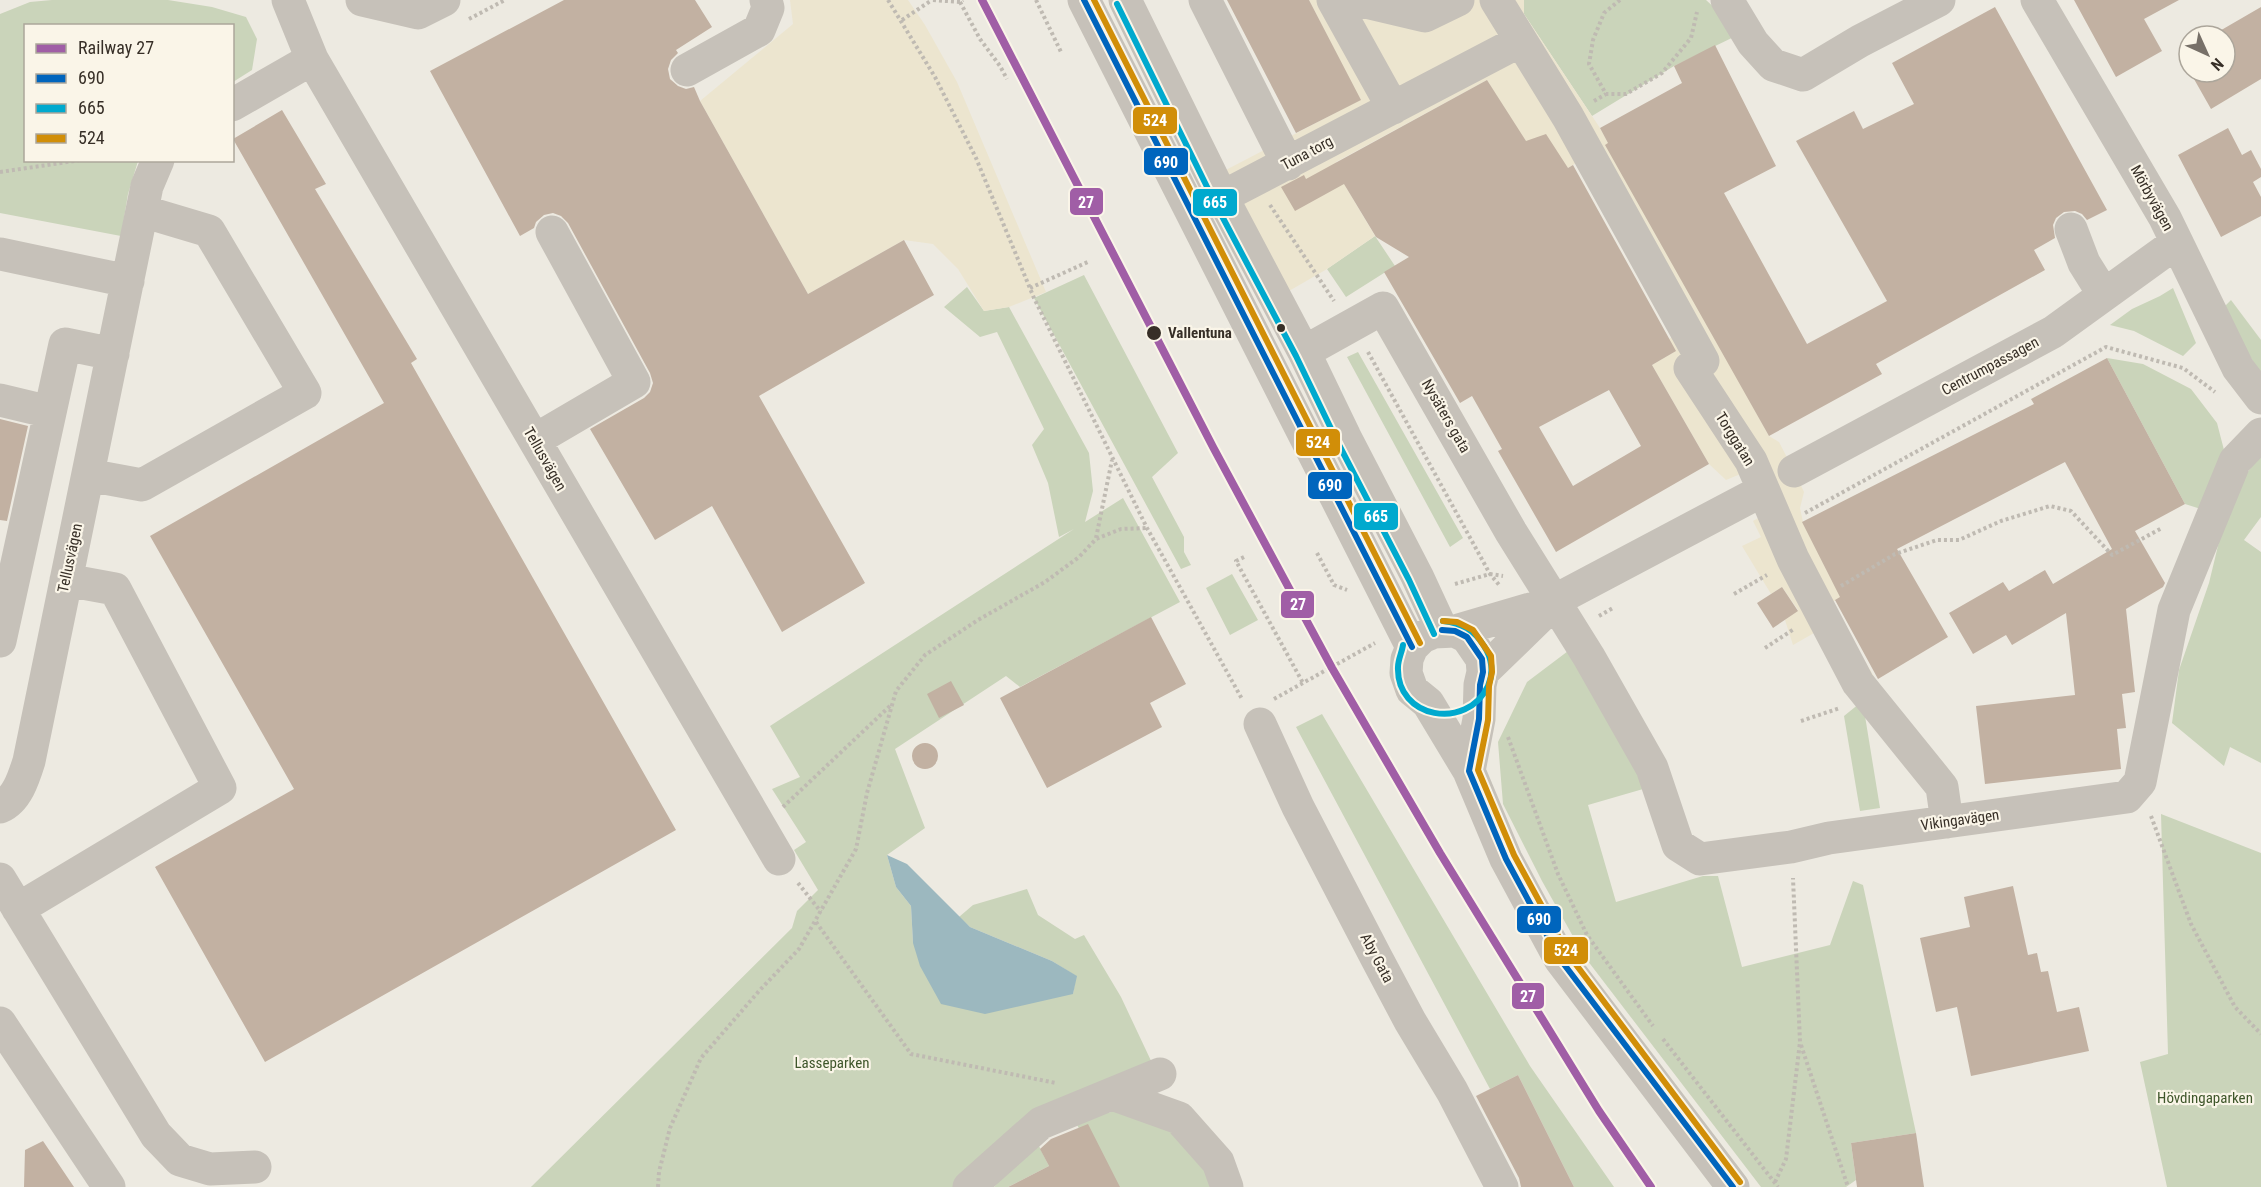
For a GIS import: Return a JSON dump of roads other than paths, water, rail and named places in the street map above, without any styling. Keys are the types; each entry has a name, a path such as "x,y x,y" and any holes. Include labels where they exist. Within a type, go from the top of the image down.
{"street":[{"name":"Tellusvägen","path":"288,0 312,59 779,859"},
{"path":"362,0 418,13 444,0"},
{"path":"687,70 759,30 768,8 766,0"},
{"path":"1084,0 1412,647"},
{"path":"1125,0 1222,197 1304,352 1417,576 1448,631 1467,637 1482,658 1479,719 1469,771"},
{"path":"1205,0 1288,164"},
{"path":"1334,0 1393,108"},
{"path":"1358,0 1425,16 1458,0"},
{"path":"1496,0 1526,52"},
{"path":"1712,5 1773,65 1803,75 1860,41 1939,0"},
{"name":"Mörbyvägen","path":"2037,0 2165,218 2175,243 2238,368 2261,398"},
{"name":"Tuna torg","path":"1222,197 1393,108 1526,52"},
{"name":"Torggatan","path":"1526,52 1568,117 1703,361 1690,368 1751,461 1793,559 1861,686 1942,787 1947,822"},
{"path":"234,104 312,59"},
{"name":"Tellusvägen","path":"0,807 5,805 21,786 29,761 147,186 157,162"},
{"path":"88,475 142,485 305,393 209,231 142,211"},
{"path":"2071,230 2084,263 2104,295"},
{"path":"535,440 634,382 552,232"},
{"name":"Centrumpassagen","path":"1794,471 2053,332 2175,243"},
{"path":"0,254 128,281"},
{"name":"Nysäters gata","path":"1304,352 1383,308 1511,532 1555,602"},
{"path":"0,641 66,344 112,354"},
{"path":"0,400 50,412"},
{"name":"Vikingavägen","path":"1555,602 1652,768 1678,845 1700,859 1791,847 1829,838 2127,797 2140,782 2174,610 2235,461 2261,434"},
{"path":"1733,1187 1560,959 1506,859 1469,771 1428,703 1413,690 1406,673 1407,659 1412,647 1422,638 1555,602 1754,495"},
{"path":"18,909 220,788 116,590 66,580"},
{"path":"1428,703 1454,706 1472,696 1481,678 1555,602"},
{"name":"Aby Gata","path":"1260,724 1298,807 1376,957 1410,1021 1452,1091 1502,1187"},
{"path":"0,879 156,1136 180,1160 210,1168 255,1167"},
{"path":"0,1023 109,1187"},
{"path":"969,1187 1041,1122 1160,1074"},
{"path":"1112,1094 1179,1118 1218,1162 1227,1187"}],"water":[{"path":"887,855 907,864 970,927 1052,961 1077,976 1073,994 985,1014 941,1004 920,966 913,943 911,906 896,887"}],"rail line":[{"name":"27","path":"982,0 1213,447 1332,668 1440,853 1599,1111 1651,1187"}],"place":[{"name":"Vallentuna","path":"1154,333"}],"park label":[{"name":"Lasseparken","path":"832,1063"},
{"name":"Hövdingaparken","path":"2205,1098"}]}
